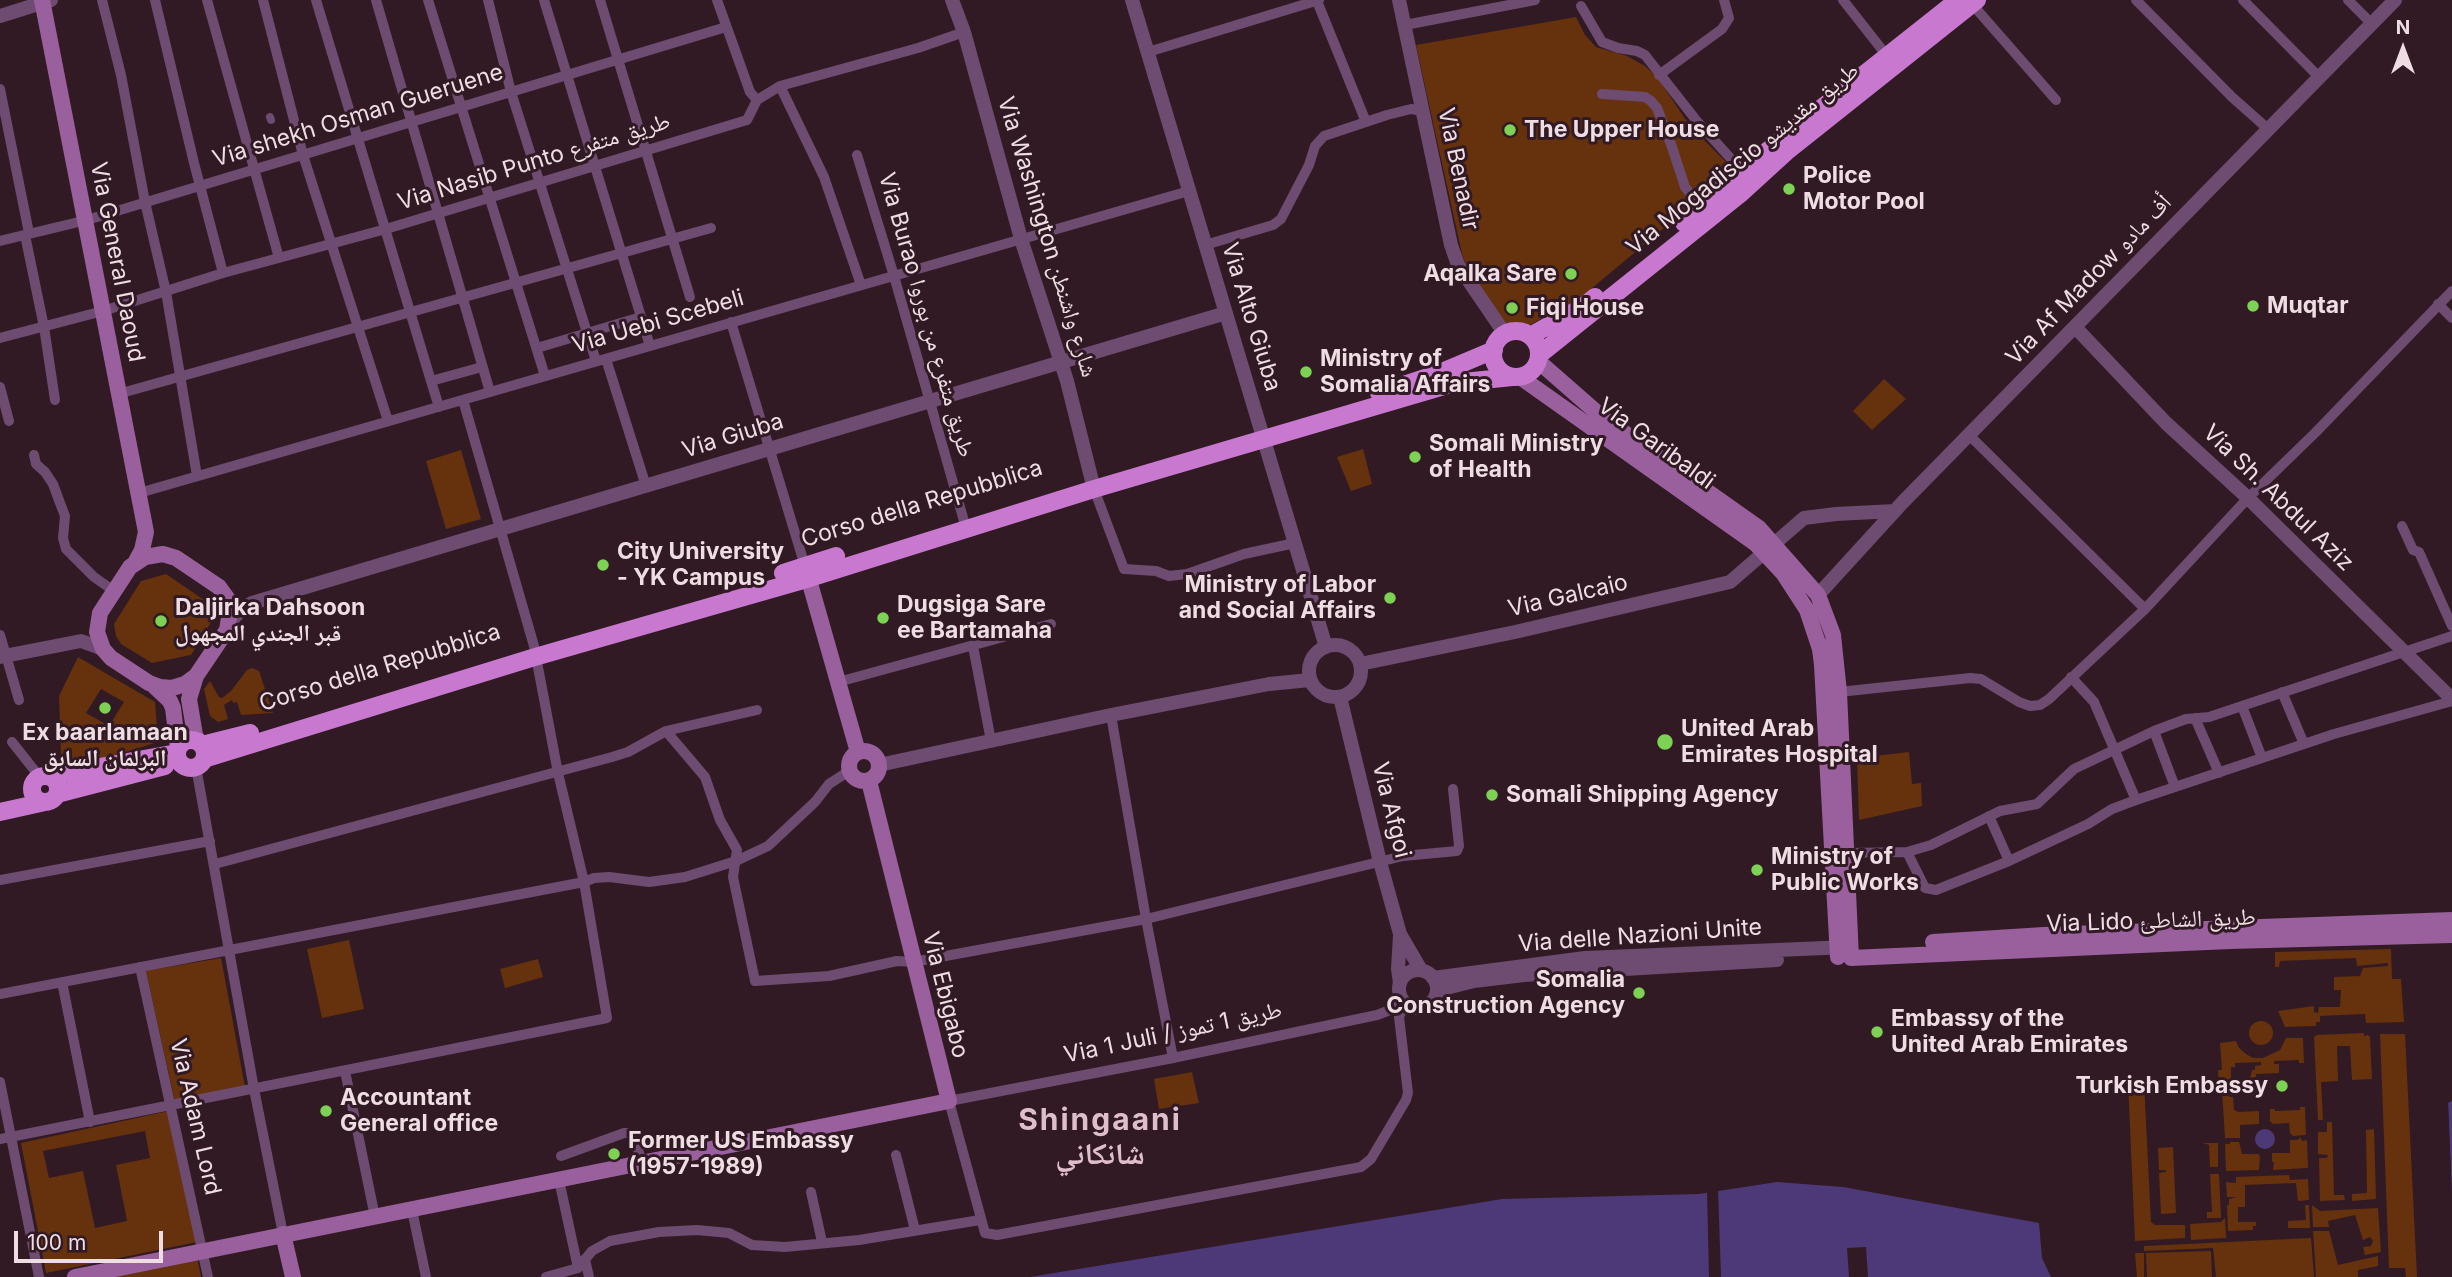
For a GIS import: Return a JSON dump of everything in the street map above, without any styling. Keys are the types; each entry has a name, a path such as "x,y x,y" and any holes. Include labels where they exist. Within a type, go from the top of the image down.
{"highway":[{"name":"Via Mogadiscio طريق مقديشو","path":"1539,358 1705,213 1742,171 1870,78 1969,1"},
{"name":"Via Mogadiscio طريق مقديشو","path":"1530,336 1584,306 1786,152 1870,78 1887,56 1931,31"},
{"path":"0,809 51,798 1262,434 1454,383 1516,377 1532,372 1539,358 1535,341 1517,331 1505,334 1494,350 1437,374 1262,434"},
{"path":"1494,350 1496,364 1506,375 1516,377"},
{"path":"0,809 41,779 191,754"},
{"path":"41,779 58,786 51,798"}],"main road":[{"name":"Via General Daoud","path":"45,1 146,533"},
{"name":"Via Garibaldi","path":"1539,358 1602,417 1759,528 1768,547"},
{"name":"Via Garibaldi","path":"1516,377 1735,528 1768,547"},
{"path":"146,533 158,546 215,583 224,592 230,608 229,623 224,635 195,676 185,684 172,688 149,683"},
{"path":"146,533 135,563 100,613 98,638 111,658 149,683 170,701 191,754"},
{"path":"1768,547 1818,595 1833,635 1830,665 1844,952"},
{"path":"1768,547 1808,611 1820,649 1830,665 1839,692 1847,853 1844,952"},
{"path":"135,563 151,555 163,554 176,558"},
{"path":"807,572 858,752"},
{"path":"191,754 195,735 189,699 195,676"},
{"path":"858,752 872,754 879,765 876,775 869,781 859,781 849,771 849,762 858,752"},
{"name":"Via Ebigabo","path":"869,781 949,1101"},
{"name":"Via Lido طريق الشاطئ","path":"1844,952 2452,920"},
{"name":"Via Lido طريق الشاطئ","path":"1844,952 1909,944 2452,935"},
{"path":"75,1277 949,1101"},
{"path":"283,1234 293,1277"}],"street":[{"path":"102,0 121,75 145,202 166,292 197,476"},
{"path":"155,0 223,274"},
{"path":"207,0 279,258"},
{"path":"264,0 303,155 388,421"},
{"path":"316,0 439,407"},
{"path":"376,0 490,392"},
{"path":"428,0 545,376"},
{"path":"488,0 512,92 587,333 601,360 646,486"},
{"path":"544,0 650,346"},
{"path":"600,0 690,297"},
{"path":"717,0 750,92 757,100"},
{"name":"Via Washington شارع واشنطن","path":"952,0 964,32 1021,239 1061,362 1093,483"},
{"name":"Via Alto Giuba","path":"1132,0 1326,647"},
{"path":"1148,52 1281,6 1318,0 1366,122"},
{"name":"Via Benadir","path":"1399,0 1451,245 1458,265 1505,334"},
{"path":"1405,25 1490,4 1535,0"},
{"path":"1660,75 1722,29 1728,18 1724,0"},
{"path":"1843,0 1887,56"},
{"path":"2136,0 2232,97 2268,129"},
{"path":"2243,0 2318,76"},
{"path":"2348,0 2372,24"},
{"name":"Via Af Madow أف مادو","path":"1818,595 1969,435 2395,0"},
{"path":"0,16 45,1"},
{"path":"1969,1 2056,100"},
{"path":"1581,6 1602,42 1645,55 1696,120 1742,171"},
{"name":"Via shekh Osman Gueruene","path":"0,241 87,220 726,27"},
{"name":"Via Nasib Punto طريق متفرع","path":"0,338 386,229 747,120 757,100 780,86 918,48 964,32"},
{"path":"780,86 824,177 861,285"},
{"path":"0,89 55,400"},
{"path":"1602,94 1645,97 1651,101 1657,108 1685,187 1705,213"},
{"path":"1205,244 1273,225 1281,219 1309,165 1318,140 1411,109 1423,111"},
{"name":"Via Burao طريق متفرع من بوروا","path":"857,155 965,522"},
{"name":"Via Uebi Scebeli","path":"139,493 1189,191"},
{"path":"118,394 711,228"},
{"path":"1839,692 1970,678 1981,679 2019,702 2030,706 2040,705 2145,609 2248,498 2316,432 2452,291"},
{"path":"2438,304 2452,318"},
{"name":"Via Giuba","path":"252,603 1226,313"},
{"path":"537,348 641,317"},
{"path":"731,322 807,572"},
{"name":"Via Sh. Abdul Aziz","path":"2075,327 2166,423 2248,498 2452,700"},
{"path":"431,381 482,367"},
{"path":"0,387 9,421"},
{"path":"0,1139 607,1018 584,882 558,773 535,652 463,400"},
{"path":"1969,435 2145,609"},
{"path":"34,455 36,464 53,484 65,516 66,549 94,578 114,591"},
{"path":"1093,483 1124,569 1156,571 1169,576 1186,574 1244,554 1295,543"},
{"name":"Via Galcaio","path":"1360,664 1515,632 1730,582 1804,518 1895,512"},
{"path":"2402,526 2413,550 2419,552 2452,626"},
{"path":"224,592 242,602 252,603"},
{"path":"229,623 252,603"},
{"path":"838,682 1051,624"},
{"path":"81,641 97,625"},
{"path":"0,635 3,656 19,700"},
{"path":"1847,853 1907,852 1931,845 1989,816 2037,804 2074,769 2154,732 2195,718 2209,718 2452,636"},
{"path":"3,656 81,641 103,649"},
{"path":"973,646 991,741"},
{"path":"1326,647 1345,647 1352,651 1360,664 1361,673 1356,688 1340,697 1325,695 1317,690 1310,680 1312,660 1326,647"},
{"path":"2071,677 2094,702 2136,800"},
{"path":"879,765 1111,715 1269,684 1310,680"},
{"path":"2282,692 2304,744"},
{"name":"Via Afgoi","path":"1340,697 1400,934"},
{"path":"1907,852 1925,888 1936,890 2009,861 2088,824 2112,809 2136,800 2304,744 2452,700"},
{"path":"2242,706 2262,758"},
{"path":"215,864 558,773 628,752 666,731 757,710"},
{"path":"1111,715 1173,1058"},
{"path":"2195,718 2219,773"},
{"path":"666,731 705,777 720,820 737,850 733,877 755,981 829,976 897,961 913,962 1146,919 1403,856 1457,851 1459,846 1453,789"},
{"path":"2154,732 2175,787"},
{"path":"12,742 41,779"},
{"path":"191,754 215,864 254,1089 283,1234"},
{"path":"0,994 610,877 662,882 685,877 752,855 777,839 815,802 829,784 849,771"},
{"path":"1989,816 2009,861"},
{"path":"0,880 210,841"},
{"path":"1400,934 1430,979 1433,1002 1427,1007 1420,1009 1403,1002 1399,994 1400,934"},
{"name":"Via delle Nazioni Unite","path":"1430,979 1586,958 1844,952"},
{"name":"Via Adam Lord","path":"140,967 208,1277"},
{"path":"1399,983 1408,973 1430,979"},
{"path":"62,982 90,1122"},
{"path":"546,1277 582,1263 592,1251 610,1241 634,1235 678,1230 729,1233 752,1245 768,1248 859,1240 980,1220 985,1233 997,1235 1361,1167 1371,1159 1408,1093 1399,1017 1403,1002"},
{"name":"Via 1 Juli / طريق 1 تموز","path":"949,1101 1377,1015 1403,1002"},
{"path":"345,1070 375,1217"},
{"path":"0,1082 39,1277"},
{"name":"Via Ebigabo","path":"949,1101 980,1220"},
{"path":"561,1156 630,1133 634,1136 642,1163"},
{"path":"896,1155 915,1230"},
{"path":"559,1180 582,1263 589,1277"},
{"path":"811,1192 822,1242"},
{"path":"412,1210 426,1277"}],"shaded area":[{"path":"1576,17 1585,35 1596,47 1627,56 1645,66 1657,77 1690,126 1734,170 1580,298 1526,327 1508,327 1469,274 1462,254 1416,45"},
{"path":"1884,379 1906,399 1872,430 1853,411"},
{"path":"1363,449 1372,484 1351,491 1337,457"},
{"path":"461,450 481,519 446,529 426,461"},
{"path":"166,574 207,602 212,609 213,619 191,655 152,663 121,644 114,624 141,581"},
{"path":"78,657 155,702 158,742 86,764 61,756 59,696","holes":["101,689 124,702 109,726 86,713"]},
{"path":"252,668 259,671 273,713 241,715 237,702 233,703 232,700 224,705 228,719 218,722 210,716 204,689 210,681 222,698 247,670"},
{"path":"1909,752 1912,784 1921,783 1922,806 1859,820 1857,758"},
{"path":"349,940 364,1009 322,1018 307,949"},
{"path":"2391,949 2392,979 2401,979 2404,1022 2366,1023 2365,1014 2320,1016 2320,1022 2316,1022 2316,1026 2285,1027 2278,1011 2314,1006 2314,1012 2318,1013 2319,1007 2340,1007 2341,990 2334,990 2334,977 2360,976 2363,968 2388,966 2388,963 2357,966 2356,958 2280,961 2279,967 2275,967 2275,952"},
{"path":"221,958 245,1087 175,1102 146,971"},
{"path":"538,959 543,977 505,988 500,969"},
{"path":"2261,1021 2269,1025 2273,1033 2269,1041 2261,1045 2253,1041 2249,1033 2253,1025"},
{"path":"2364,1033 2364,1036 2370,1037 2372,1079 2352,1080 2350,1046 2337,1046 2338,1081 2321,1082 2323,1120 2318,1120 2314,1037"},
{"path":"2380,1034 2405,1034 2417,1277 2406,1277 2405,1268 2389,1268"},
{"path":"2286,1038 2303,1038 2304,1063 2299,1063 2299,1060 2274,1061 2274,1064 2279,1064 2279,1073 2256,1074 2257,1096 2253,1096 2251,1092 2250,1078 2252,1070 2261,1065 2261,1062 2235,1063 2235,1067 2231,1067 2231,1079 2228,1080 2229,1097 2233,1097 2234,1110 2259,1111 2259,1124 2240,1125 2240,1138 2225,1138 2218,1070 2222,1070 2220,1043 2236,1041 2246,1054 2253,1058 2263,1058 2280,1050"},
{"path":"1192,1072 1199,1103 1159,1109 1154,1079"},
{"path":"2144,1081 2151,1222 2155,1225 2185,1225 2185,1238 2135,1241 2128,1082"},
{"path":"2452,1101 2452,1198 2448,1103"},
{"path":"2300,1107 2305,1107 2306,1135 2293,1136 2289,1123 2273,1124 2270,1121 2270,1109 2300,1110"},
{"path":"169,1111 197,1242 46,1273 21,1143","holes":["145,1131 150,1158 116,1165 127,1221 95,1228 83,1171 49,1178 43,1151"]},
{"path":"2327,1122 2332,1122 2334,1195 2344,1195 2345,1200 2320,1201 2319,1158 2327,1158 2328,1155 2318,1154 2318,1132 2327,1132"},
{"path":"2265,1129 2272,1132 2275,1139 2272,1146 2265,1149 2258,1146 2255,1139 2258,1132"},
{"path":"2374,1129 2376,1199 2352,1201 2352,1194 2367,1193 2366,1130"},
{"path":"2300,1137 2302,1141 2307,1140 2308,1168 2273,1170 2272,1153 2290,1153 2290,1140 2298,1140"},
{"path":"2239,1142 2242,1154 2258,1154 2259,1170 2226,1171 2225,1144"},
{"path":"2203,1143 2218,1143 2218,1167 2210,1167 2209,1145"},
{"path":"2173,1147 2176,1213 2161,1214 2159,1173 2166,1170 2159,1170 2158,1148"},
{"path":"2210,1174 2219,1174 2221,1218 2207,1218 2207,1212 2212,1212"},
{"path":"2289,1175 2290,1180 2308,1179 2309,1200 2298,1201 2296,1183 2245,1185 2245,1207 2238,1207 2238,1222 2256,1222 2256,1226 2253,1226 2253,1230 2228,1231 2227,1205 2229,1199 2237,1197 2227,1197 2226,1182 2236,1183 2236,1177"},
{"path":"1777,1182 1843,1187 2039,1223 2042,1258 2051,1277 1030,1277 1502,1199 1699,1194"},
{"path":"2305,1205 2309,1205 2310,1228 2288,1228 2288,1221 2306,1220"},
{"path":"2312,1205 2320,1211 2378,1208 2381,1252 2365,1255 2363,1247 2371,1246 2373,1241 2370,1237 2363,1240 2355,1215 2328,1221 2329,1227 2313,1227"},
{"path":"2225,1218 2226,1238 2191,1240 2190,1224 2221,1222"},
{"path":"2313,1231 2329,1231 2338,1265 2378,1256 2378,1266 2358,1270 2358,1277 2316,1277"},
{"path":"2311,1238 2314,1277 2216,1277 2213,1248 2144,1251 2144,1246"},
{"path":"2211,1251 2212,1277 2147,1277 2146,1253"},
{"path":"2135,1253 2144,1253 2144,1277 2137,1277"},
{"path":"197,1257 201,1277 98,1277"}],"pier":[{"path":"2448,1103 2452,1201 2449,1198 2444,1104"},
{"path":"1718,1188 1721,1277 1709,1277 1707,1190"},
{"path":"1866,1247 1868,1277 1849,1277 1847,1248"}],"place":[{"name":"The Upper House","path":"1510,130"},
{"name":"Police Motor Pool","path":"1789,189"},
{"name":"Aqalka Sare","path":"1571,274"},
{"name":"Muqtar","path":"2253,306"},
{"name":"Fiqi House","path":"1512,308"},
{"name":"Ministry of Somalia Affairs","path":"1306,372"},
{"name":"Somali Ministry of Health","path":"1415,457"},
{"name":"City University - YK Campus","path":"603,565"},
{"name":"Ministry of Labor and Social Affairs","path":"1390,598"},
{"name":"Dugsiga Sare ee Bartamaha","path":"883,618"},
{"name":"Daljirka Dahsoon قبر الجندي المجهول","path":"161,621"},
{"name":"Ex baarlamaan البرلمان السابق","path":"105,708"},
{"name":"United Arab Emirates Hospital","path":"1665,742"},
{"name":"Somali Shipping Agency","path":"1492,795"},
{"name":"Ministry of Public Works","path":"1757,870"},
{"name":"Somalia Construction Agency","path":"1639,993"},
{"name":"Embassy of the United Arab Emirates","path":"1877,1032"},
{"name":"Turkish Embassy","path":"2282,1086"},
{"name":"Accountant General office","path":"326,1111"},
{"name":"Former US Embassy (1957-1989)","path":"614,1154"}],"district":[{"name":"Shingaani شانكاني","path":"1100,1138"}]}
